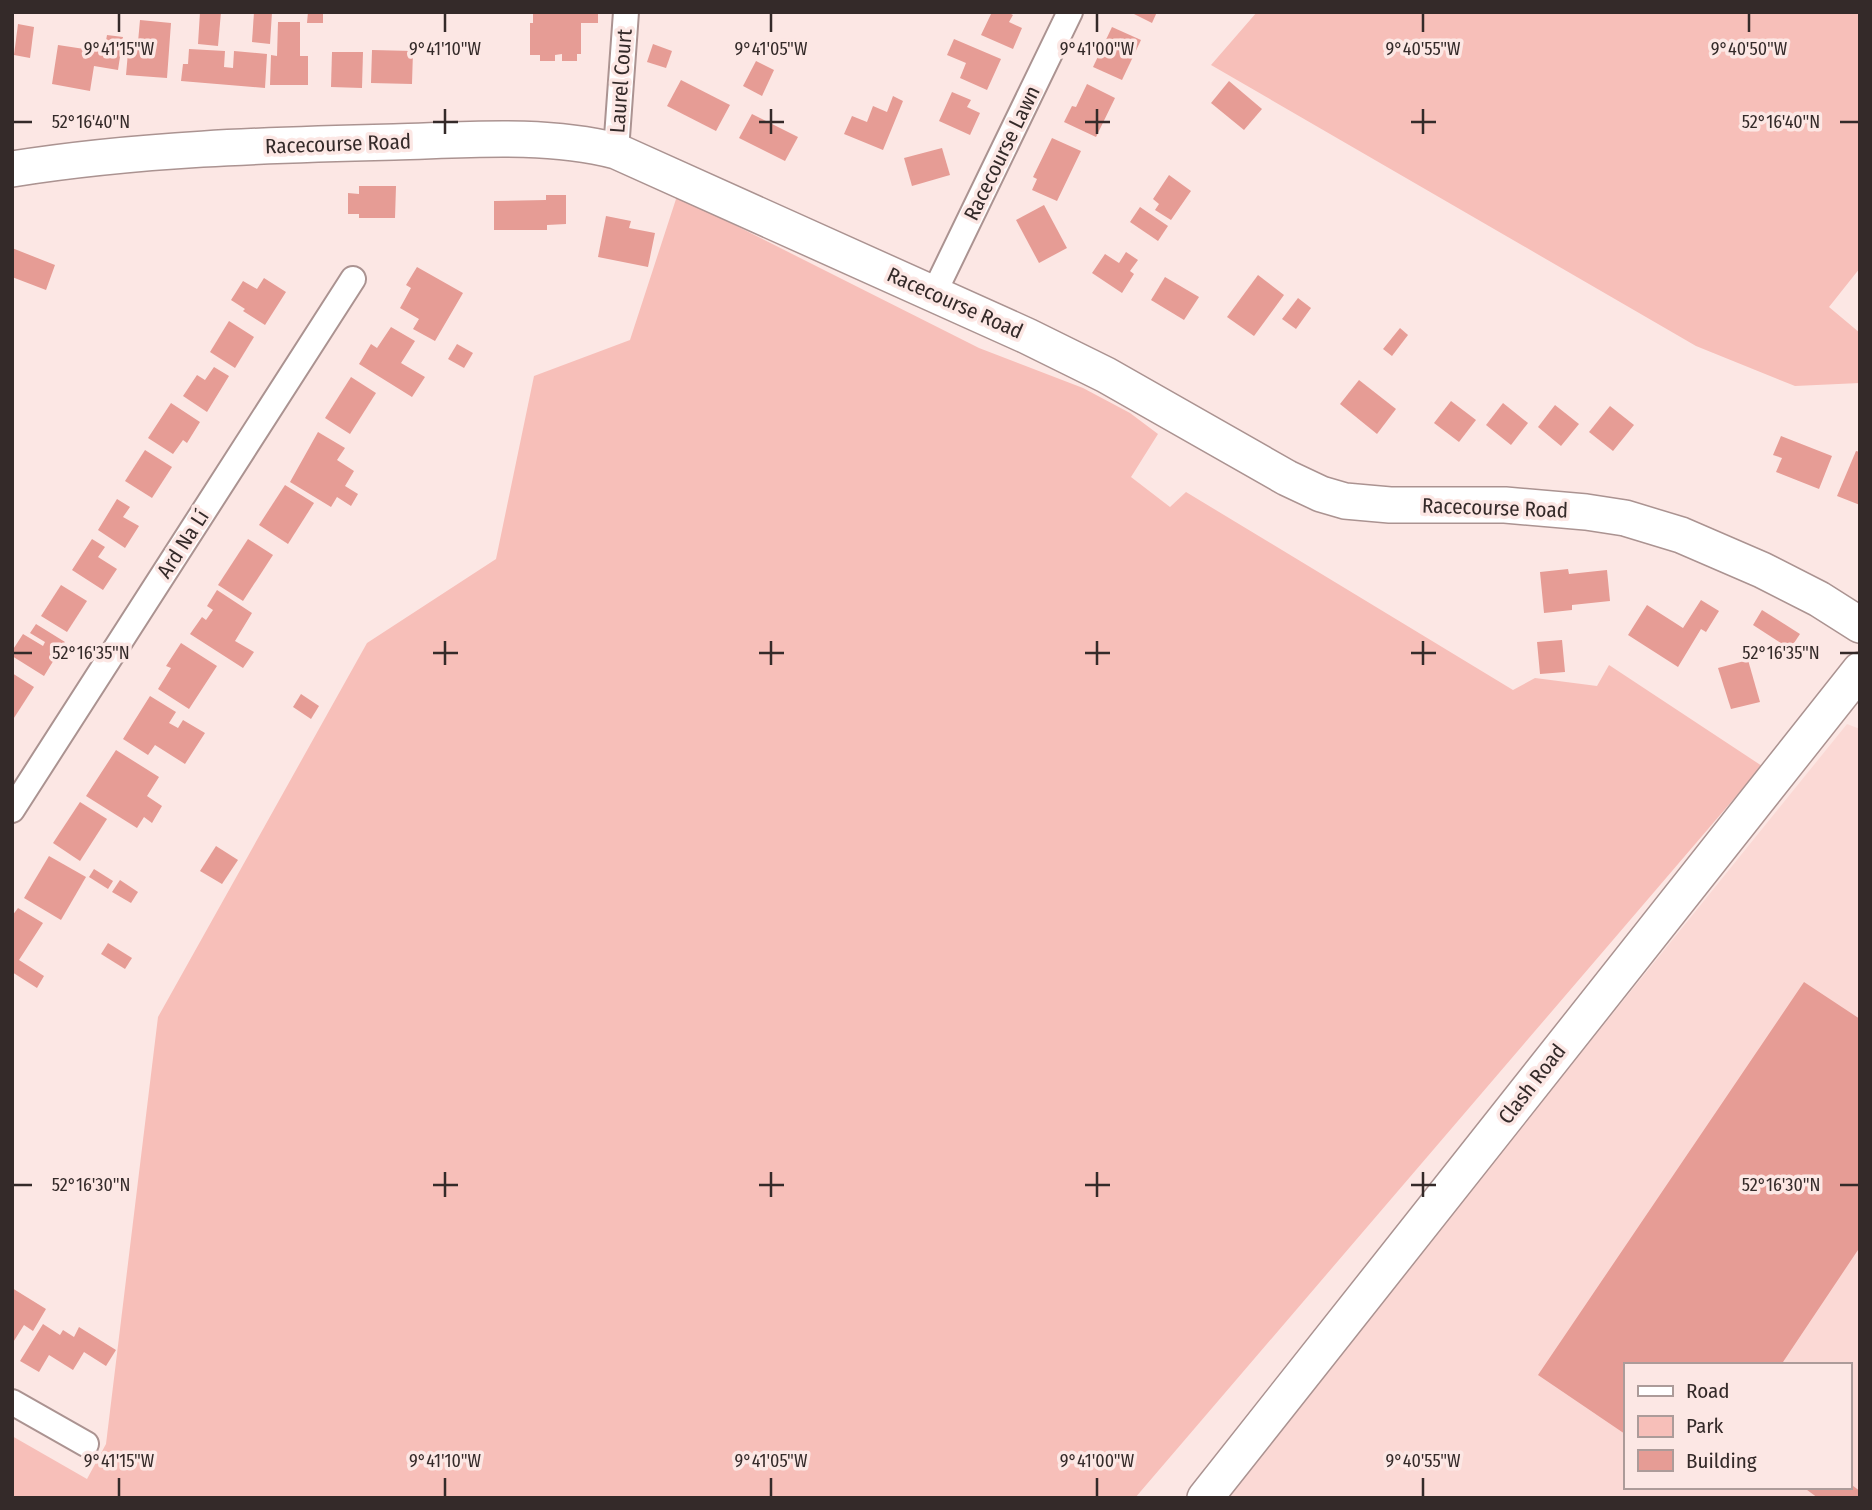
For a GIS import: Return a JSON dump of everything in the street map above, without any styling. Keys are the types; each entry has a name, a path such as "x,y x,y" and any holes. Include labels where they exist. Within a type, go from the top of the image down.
{"street":[{"name":"Laurel Court","path":"616,151 626,12"},
{"name":"Racecourse Lawn","path":"934,293 1070,12"},
{"name":"Racecourse Road","path":"12,169 83,158 190,149 339,144 474,140 566,141 616,151 1027,335 1106,375 1287,478 1321,494 1345,501 1390,505 1505,505 1586,512 1625,519 1681,535 1762,570 1819,599 1860,625"},
{"name":"Ard Na Lí","path":"12,810 353,279"},
{"name":"Clash Road","path":"1205,1498 1854,690"},
{"path":"12,1402 86,1444"}],"shaded area":[{"path":"1847,724 1860,729 1860,1498 1221,1498"}],"green space":[{"path":"1257,12 1860,12 1860,268 1829,307 1860,333 1860,383 1795,386 1696,346 1211,65"},
{"path":"677,196 979,348 1083,388 1130,413 1158,434 1131,477 1170,507 1186,492 1513,690 1535,678 1597,686 1609,665 1762,766 1135,1498 12,1498 12,1436 87,1479 106,1444 158,1017 367,643 496,559 534,376 630,340"}],"building":[{"path":"200,12 221,12 218,46 198,44"},
{"path":"254,12 272,12 270,44 252,42"},
{"path":"308,12 323,12 323,23 307,23"},
{"path":"533,12 598,12 598,23 581,23 581,54 577,54 577,61 562,61 562,54 555,55 555,61 540,61 540,55 530,55 530,23 533,23"},
{"path":"992,12 1007,12 1013,15 1009,22 1022,28 1013,49 981,35"},
{"path":"1130,12 1157,12 1152,23"},
{"path":"140,20 171,23 167,78 126,75 129,41 138,42"},
{"path":"278,22 300,22 300,56 308,56 308,85 270,85 271,55 277,56"},
{"path":"18,24 34,27 30,58 14,55"},
{"path":"1112,27 1141,40 1122,80 1093,67"},
{"path":"107,35 123,37 118,70 94,66 90,91 52,84 58,45 104,52"},
{"path":"954,39 1001,59 987,90 960,78 966,63 947,55"},
{"path":"653,44 672,51 666,68 647,62"},
{"path":"189,49 225,51 224,67 233,68 234,51 267,54 265,88 181,81 183,64 188,64"},
{"path":"372,50 413,51 412,84 371,83"},
{"path":"332,52 363,52 362,88 331,87"},
{"path":"756,61 774,70 762,96 743,86"},
{"path":"681,80 730,105 716,131 667,106"},
{"path":"1229,81 1262,109 1244,130 1211,103"},
{"path":"1087,84 1115,98 1096,137 1064,122 1072,106 1076,107"},
{"path":"952,92 971,100 967,107 980,113 970,135 939,121"},
{"path":"893,96 903,101 883,150 844,134 852,116 867,122 873,106 887,112"},
{"path":"752,114 798,137 785,161 739,138"},
{"path":"1052,138 1081,151 1057,201 1032,190 1037,179 1033,177"},
{"path":"942,148 950,175 912,186 904,158"},
{"path":"1169,175 1191,191 1171,220 1155,210 1159,204 1153,199"},
{"path":"359,186 396,186 395,218 359,218 359,214 348,214 348,193 359,194"},
{"path":"546,195 566,195 566,224 547,225 547,230 494,230 494,201 546,200"},
{"path":"1044,205 1067,248 1039,263 1016,220"},
{"path":"1140,207 1168,226 1158,241 1130,222"},
{"path":"606,216 631,221 629,228 655,233 648,267 598,257"},
{"path":"12,248 55,265 46,290 12,277"},
{"path":"1126,252 1138,260 1130,271 1134,274 1122,293 1092,273 1105,254 1119,263"},
{"path":"417,267 463,293 435,341 413,329 419,319 400,308 411,288 406,285"},
{"path":"1258,275 1284,295 1254,336 1227,317"},
{"path":"1165,277 1199,297 1184,320 1151,300"},
{"path":"264,278 286,292 265,325 231,300 243,281 257,289"},
{"path":"1298,298 1311,308 1296,329 1282,319"},
{"path":"229,321 254,337 235,368 210,352"},
{"path":"391,327 415,341 401,363 425,377 412,397 359,364 371,344 377,348"},
{"path":"1400,328 1408,335 1392,356 1383,349"},
{"path":"457,344 473,353 464,368 448,359"},
{"path":"214,367 229,376 207,412 183,396 197,375 205,380"},
{"path":"351,377 376,393 350,434 325,418"},
{"path":"1359,380 1396,409 1377,434 1340,404"},
{"path":"1451,401 1476,420 1459,442 1434,423"},
{"path":"171,403 200,422 187,443 183,440 173,454 148,438"},
{"path":"1503,403 1528,423 1511,445 1486,425"},
{"path":"1555,405 1579,424 1561,446 1538,427"},
{"path":"1610,406 1634,425 1613,451 1589,432"},
{"path":"318,432 345,448 337,460 354,471 345,486 358,494 351,506 337,497 331,507 290,482"},
{"path":"1781,436 1832,456 1819,489 1776,472 1782,458 1773,455"},
{"path":"145,450 172,467 152,498 125,481"},
{"path":"1856,451 1860,452 1860,505 1837,496"},
{"path":"285,485 314,503 288,544 259,525"},
{"path":"117,499 130,507 123,517 139,526 125,548 98,530"},
{"path":"92,539 105,547 98,557 117,569 103,590 72,570"},
{"path":"248,539 273,555 243,601 218,585"},
{"path":"1568,569 1569,574 1607,570 1610,601 1572,605 1572,610 1544,613 1540,572"},
{"path":"61,585 87,601 67,632 41,616"},
{"path":"217,590 252,613 235,641 254,652 243,668 190,634 202,617 206,620 213,610 207,606"},
{"path":"1701,600 1719,611 1706,632 1701,629 1678,667 1628,635 1647,605 1683,628"},
{"path":"1762,610 1800,634 1790,649 1753,625"},
{"path":"36,624 65,642 44,676 12,656 12,651 23,634 43,646 45,642 30,633"},
{"path":"1562,640 1565,672 1540,674 1537,642"},
{"path":"181,643 217,666 189,709 158,689 171,668 166,666"},
{"path":"1748,660 1760,702 1731,709 1718,668"},
{"path":"12,673 34,687 12,721"},
{"path":"301,694 319,706 311,719 293,707"},
{"path":"150,696 176,712 169,723 178,728 183,720 205,733 185,764 155,745 148,755 123,739"},
{"path":"116,750 159,777 147,796 162,806 152,823 144,817 137,828 86,796"},
{"path":"80,802 107,819 80,861 53,843"},
{"path":"216,846 238,860 222,884 200,871"},
{"path":"49,856 86,877 61,920 24,898"},
{"path":"94,869 113,881 108,889 89,877"},
{"path":"120,880 138,892 131,903 112,892"},
{"path":"18,908 43,923 19,960 44,976 37,988 12,972 12,916"},
{"path":"108,943 132,958 125,969 101,954"},
{"path":"1804,982 1860,1019 1860,1247 1782,1363 1624,1363 1624,1433 1538,1375"},
{"path":"12,1288 46,1309 33,1331 24,1325 12,1344"},
{"path":"43,1324 60,1335 63,1330 74,1337 79,1327 116,1350 106,1366 84,1352 73,1370 49,1355 39,1372 20,1361"},
{"path":"1851,1484 1860,1491 1860,1498 1818,1498 1806,1489 1851,1489"}]}
